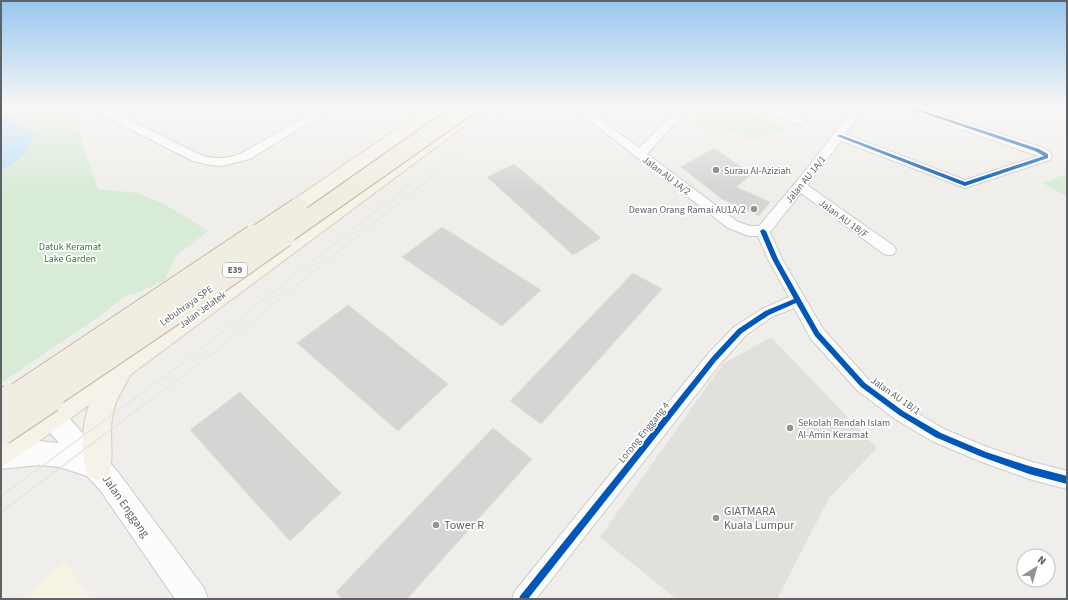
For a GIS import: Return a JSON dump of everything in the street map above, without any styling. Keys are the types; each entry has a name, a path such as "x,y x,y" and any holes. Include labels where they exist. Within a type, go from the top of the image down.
{"highway":[{"name":"Lebuhraya SPE","path":"1,404 355,170 405,135"},
{"name":"Lebuhraya SPE","path":"1,431 172,315 427,135"}],"main road":[{"path":"1,413 399,135"},
{"name":"Jalan Jelatek","path":"1,453 126,365 442,135"},
{"path":"1,457 36,451 55,453 98,467 96,435 101,403 112,382 126,365"},
{"path":"1,416 11,412 33,408 46,411 52,417"},
{"name":"Jalan Enggang","path":"52,417 98,467 194,599"}],"street":[{"path":"151,135 197,158 208,162 220,163 234,161 246,156 282,135"},
{"name":"Jalan AU 1A/2","path":"615,135 733,225 749,231 762,231"},
{"path":"640,154 658,135"},
{"path":"839,136 965,184 972,183 1046,157 1046,155 1037,150 992,135"},
{"name":"Jalan AU 1A/1","path":"762,231 839,136"},
{"name":"Jalan AU 1B/F","path":"800,186 889,250"},
{"name":"Jalan AU 1B/1","path":"762,231 775,259 817,334 863,385 901,413 938,435 985,455 1029,470 1067,480"},
{"name":"Lorong Enggang 4","path":"523,599 714,359 740,332 767,313 797,300"}],"shaded area":[{"name":"GIATMARA Kuala Lumpur","path":"771,337 877,448 829,498 777,599 676,599 600,537 723,364"},
{"path":"65,561 92,599 20,599"}],"green space":[{"name":"Datuk Keramat Lake Garden","path":"1,135 80,135 98,189 137,193 166,205 208,231 176,256 164,281 135,294 127,295 97,318 1,383"},
{"path":"740,135 769,135 752,140"},
{"path":"1067,174 1067,196 1042,183"}],"water":[{"path":"1,135 34,135 26,153 1,172"}],"building":[{"name":"Surau Al-Aziziah","path":"714,148 752,174 736,187 770,202 759,216 722,199 681,167"},
{"path":"514,164 601,238 573,255 487,177"},
{"path":"442,227 541,290 502,326 402,257"},
{"path":"633,273 662,289 541,424 510,401"},
{"path":"348,305 448,384 398,431 297,343"},
{"path":"240,392 341,493 290,541 190,430"},
{"name":"Tower R","path":"493,428 532,459 407,599 342,599 336,592"}],"tram line":[{"path":"134,399 188,359 472,135"},
{"path":"152,399 218,349 483,135"},
{"path":"1,496 135,398"},
{"path":"1,512 153,398"}],"cycle path":[{"path":"839,136 965,184 1046,157 1046,155 1037,150 992,135"},
{"path":"763,231 775,259 817,334 863,385 901,413 938,435 985,455 1029,470 1067,480"},
{"path":"523,599 714,359 740,331 767,313 797,300"}],"place":[{"name":"Surau Al-Aziziah","path":"716,170"},
{"name":"Dewan Orang Ramai AU1A/2","path":"754,209"},
{"name":"Sekolah Rendah Islam Al-Amin Keramat","path":"790,428"},
{"name":"GIATMARA Kuala Lumpur","path":"716,518"},
{"name":"Tower R","path":"436,525"}]}
